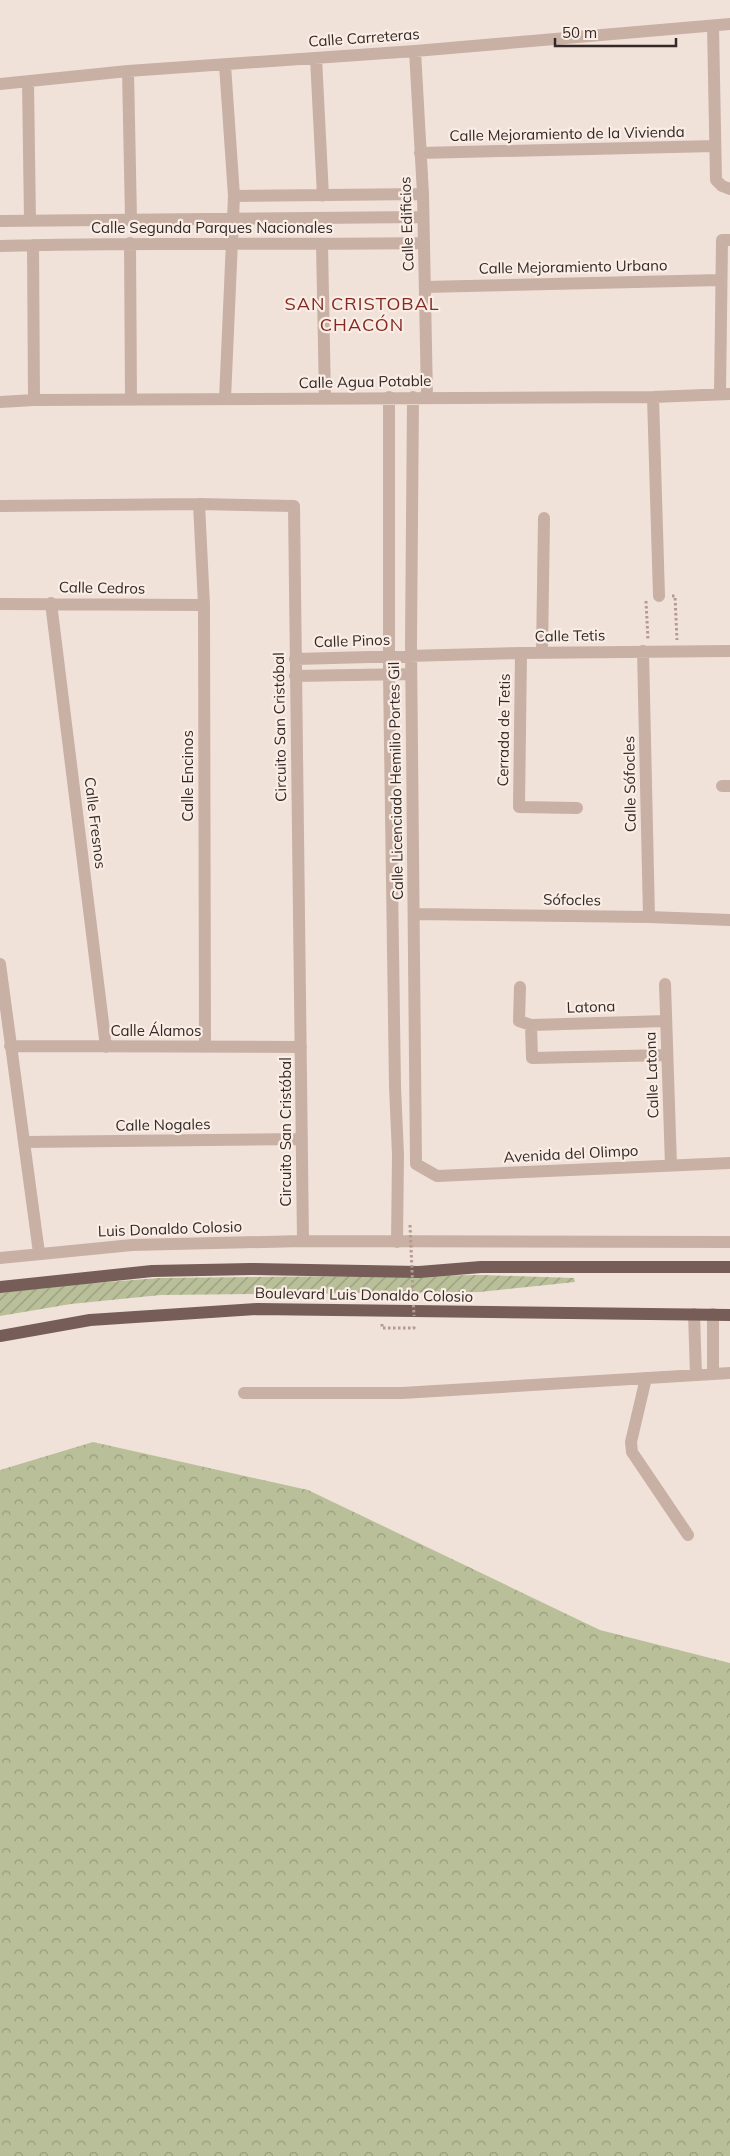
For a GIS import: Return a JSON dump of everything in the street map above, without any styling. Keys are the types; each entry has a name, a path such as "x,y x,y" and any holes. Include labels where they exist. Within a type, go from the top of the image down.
{"main road":[{"name":"Boulevard Luis Donaldo Colosio","path":"0,1287 152,1271 250,1269 419,1272 481,1268 730,1267"},
{"name":"Boulevard Luis Donaldo Colosio","path":"0,1336 90,1320 257,1309 730,1315"}],"street":[{"name":"Calle Carreteras","path":"0,84 128,71 316,58 730,24"},
{"path":"713,26 716,180 722,186 730,189"},
{"name":"Calle Edificios","path":"415,50 423,194 427,397"},
{"path":"316,58 323,196"},
{"path":"225,65 234,196 225,400"},
{"path":"128,71 131,219"},
{"path":"28,82 30,221"},
{"name":"Calle Mejoramiento de la Vivienda","path":"420,153 715,146"},
{"path":"234,196 423,194"},
{"name":"Calle Segunda Parques Nacionales","path":"0,221 423,217"},
{"path":"725,394 721,280 726,240"},
{"path":"130,243 131,399"},
{"name":"Calle Segunda Parques Nacionales","path":"0,246 130,243 232,245 424,243"},
{"path":"322,244 325,398"},
{"path":"33,245 34,400"},
{"name":"Calle Mejoramiento Urbano","path":"425,287 721,280"},
{"name":"Calle Agua Potable","path":"0,402 34,400 225,400 389,397 653,397 725,394"},
{"path":"389,397 389,675 395,1087 398,1155 397,1242"},
{"name":"Calle Licenciado Hemilio Portes Gil","path":"413,397 411,674 416,1164"},
{"path":"653,397 659,596"},
{"name":"Circuito San Cristóbal","path":"0,506 199,504 294,506 303,1241"},
{"name":"Calle Encinos","path":"199,504 204,605 205,1047"},
{"path":"542,653 544,518"},
{"name":"Calle Cedros","path":"0,604 204,605"},
{"name":"Calle Fresnos","path":"51,604 106,1047"},
{"name":"Calle Tetis","path":"411,656 678,650 730,651"},
{"name":"Calle Sófocles","path":"646,651 649,917"},
{"name":"Cerrada de Tetis","path":"521,653 519,807 577,808"},
{"name":"Calle Pinos","path":"295,659 411,656"},
{"path":"295,676 411,674"},
{"name":"Sófocles","path":"414,914 730,920"},
{"path":"0,964 39,1253"},
{"name":"Calle Latona","path":"664,984 671,1165"},
{"path":"520,987 532,1058 667,1055"},
{"name":"Latona","path":"525,1023 666,1021"},
{"name":"Calle Álamos","path":"10,1046 301,1047"},
{"name":"Calle Nogales","path":"25,1142 302,1139"},
{"name":"Avenida del Olimpo","path":"416,1164 437,1176 730,1163"},
{"name":"Luis Donaldo Colosio","path":"0,1258 132,1245 303,1241 730,1242"},
{"path":"694,1314 696,1375"},
{"path":"713,1314 713,1374"},
{"path":"244,1394 402,1393 730,1373"},
{"path":"646,1378 631,1442 632,1452 688,1535"}],"path":[{"path":"646,651 646,596 675,596 678,650"},
{"path":"410,1225 414,1316"},
{"path":"382,1328 414,1328"}],"green space":[{"path":"482,1275 574,1278 575,1282 480,1292 161,1295 71,1304 0,1316 0,1293 69,1285 159,1278"},
{"path":"93,1442 308,1490 600,1630 730,1663 730,2156 0,2156 0,1470"}],"district":[{"name":"SAN CRISTOBAL CHACÓN","path":"362,314"}]}
